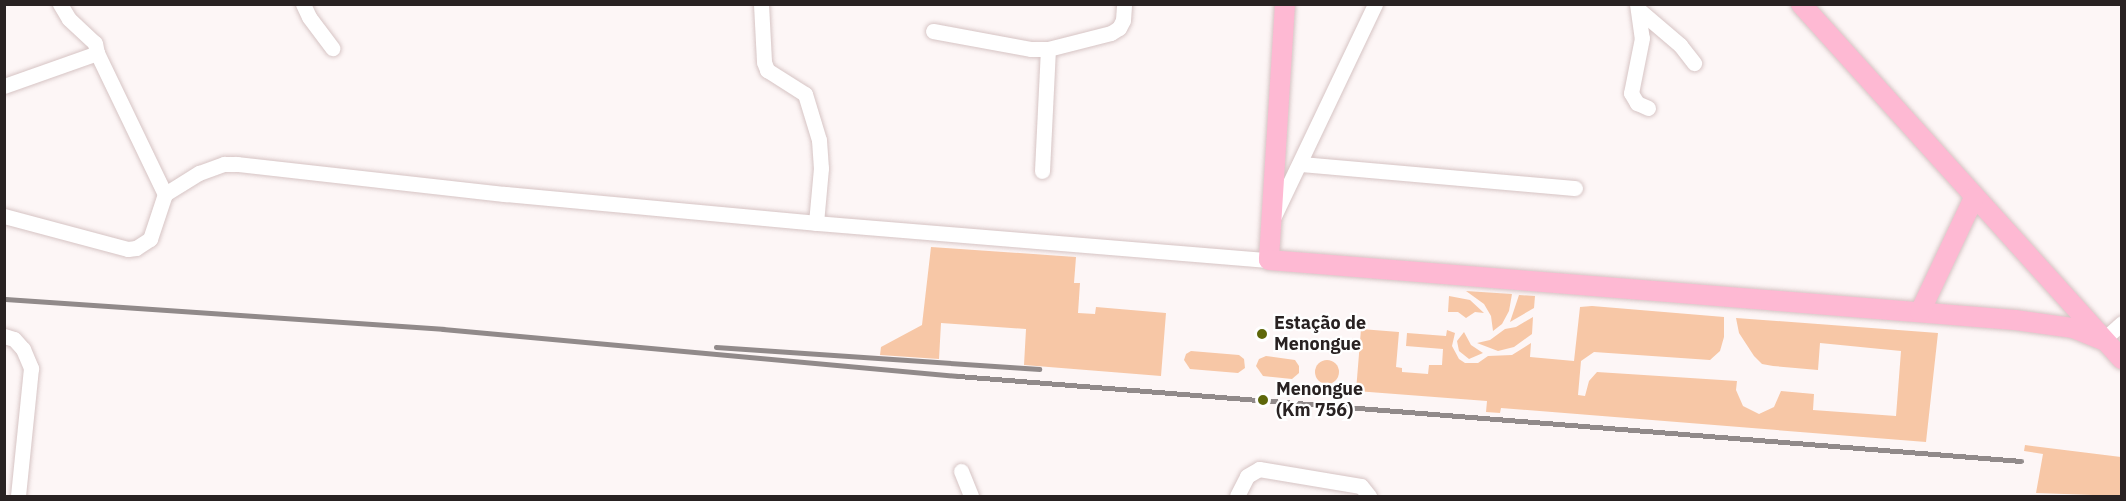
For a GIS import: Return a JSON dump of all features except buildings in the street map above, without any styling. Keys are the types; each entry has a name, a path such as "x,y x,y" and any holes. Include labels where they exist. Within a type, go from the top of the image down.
{"main road":[{"path":"1285,4 1269,260 2015,320 2073,328 2103,340"},
{"path":"1801,4 2121,359"},
{"path":"1920,312 1974,198"}],"street":[{"path":"60,4 69,19 95,43 97,53 165,194"},
{"path":"303,4 309,17 332,48"},
{"path":"761,4 764,62 767,70 805,94 819,140 821,168 816,223"},
{"path":"933,31 1031,50 1048,49 1111,33 1119,28 1124,4"},
{"path":"1272,220 1375,4"},
{"path":"1638,7 1680,45 1694,63"},
{"path":"1638,7 1641,38 1631,93 1637,103 1648,108"},
{"path":"1042,171 1048,49"},
{"path":"4,86 97,53"},
{"path":"4,216 128,249 136,248 150,239 165,194 199,173 224,164 237,164 505,194 816,223 1269,260"},
{"path":"1300,164 1575,188"},
{"path":"2103,340 2121,323"},
{"path":"4,336 23,349 31,368 18,496"},
{"path":"1237,496 1246,476 1259,469 1361,486 1369,496"},
{"path":"961,471 971,496"}],"shaded area":[{"path":"931,247 1076,257 1074,283 1080,283 1078,313 1095,314 1096,307 1166,313 1161,376 1024,365 1026,329 941,323 939,359 880,355 881,347 922,325"},
{"path":"1466,291 1512,294 1509,311 1502,324 1493,331 1491,316 1484,304"},
{"path":"1519,295 1535,296 1534,308 1510,322"},
{"path":"1449,296 1470,300 1484,313 1475,312 1466,318 1458,312 1448,312"},
{"path":"1592,306 1724,317 1724,337 1720,351 1710,360 1594,352 1581,361 1578,395 1585,396 1589,381 1597,372 1737,381 1736,390 1743,406 1759,414 1774,407 1781,391 1814,394 1813,410 1896,416 1901,351 1820,343 1818,370 1762,364 1739,333 1736,318 1938,333 1926,442 1501,408 1500,413 1486,412 1487,401 1356,391 1361,329 1399,332 1396,367 1402,368 1402,372 1428,374 1429,365 1442,365 1443,349 1406,346 1407,333 1446,336 1447,330 1455,333 1452,346 1459,359 1465,363 1478,363 1488,356 1512,355 1531,343 1530,357 1574,361 1580,307"},
{"path":"1533,317 1532,334 1514,347 1498,351 1477,343 1490,340 1505,329 1516,327"},
{"path":"1464,332 1471,345 1483,353 1469,359 1459,351 1457,341"},
{"path":"1191,351 1239,355 1244,359 1245,368 1238,373 1190,369 1184,360 1186,354"},
{"path":"1266,356 1295,360 1299,366 1299,373 1292,379 1263,376 1256,366 1259,359"},
{"path":"1327,360 1335,364 1339,372 1335,380 1327,384 1319,380 1315,372 1319,364"},
{"path":"2025,445 2121,457 2121,496 2036,493 2043,454 2024,451"}],"railway":[{"path":"4,299 443,329 958,376 2021,461"},
{"path":"716,347 1039,369"}],"place":[{"name":"Estação de Menongue","path":"1262,334"},
{"name":"Menongue (Km 756)","path":"1263,400"}]}
